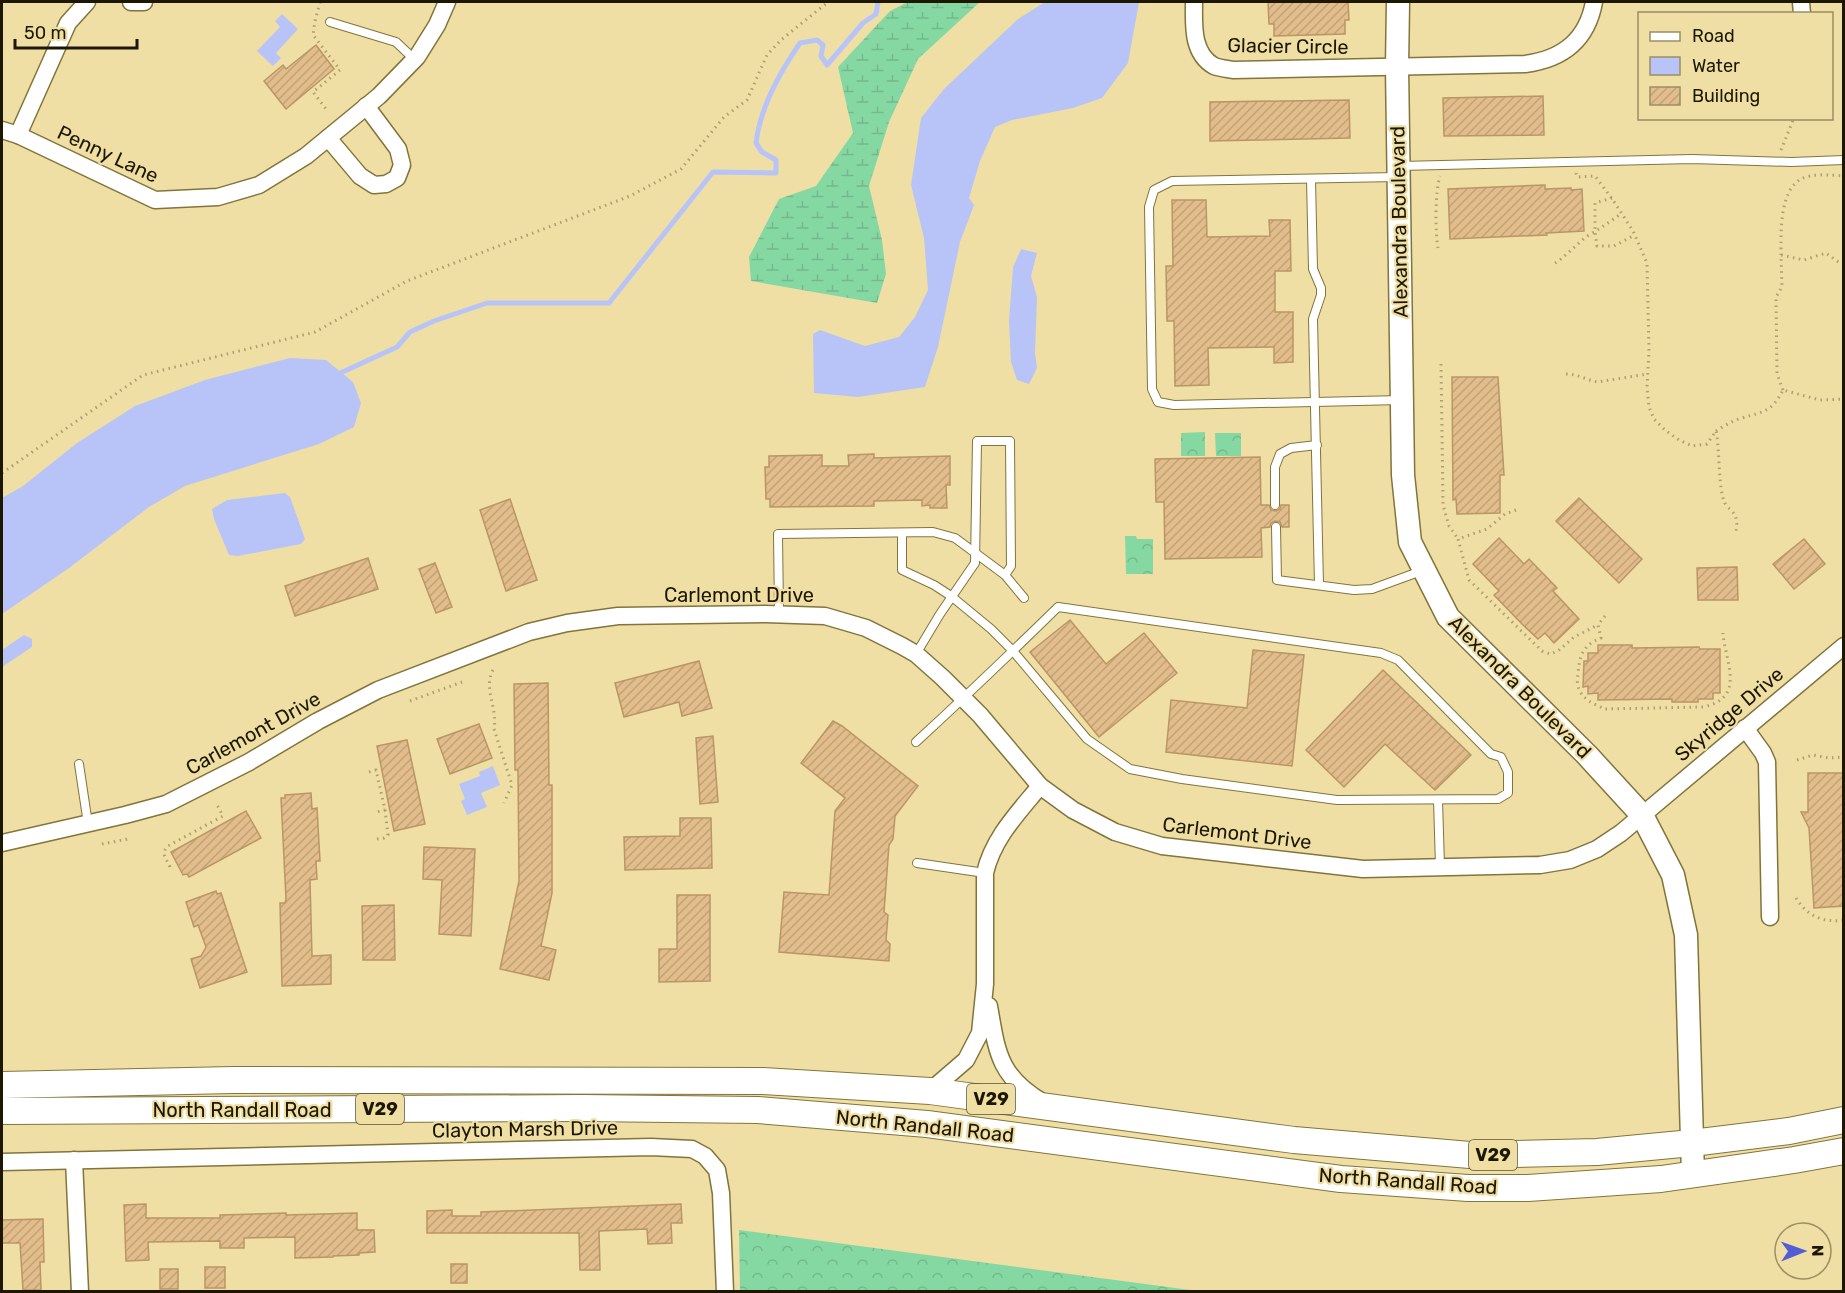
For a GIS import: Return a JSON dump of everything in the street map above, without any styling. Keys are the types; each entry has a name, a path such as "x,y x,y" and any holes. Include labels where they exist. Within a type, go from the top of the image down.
{"main road":[{"name":"North Randall Road","path":"2,1084 245,1080 764,1081 930,1091 1294,1140 1470,1155 1597,1152 1789,1131 1844,1120"},
{"name":"North Randall Road","path":"2,1111 582,1108 758,1110 927,1124 1341,1179 1457,1188 1528,1188 1661,1179 1844,1151"}],"street":[{"path":"18,135 68,23 87,2"},
{"path":"131,2 144,2"},
{"name":"Penny Lane","path":"2,130 18,135 155,200 218,197 259,185 306,156 366,106 414,59 437,25 447,2"},
{"name":"Glacier Circle","path":"1194,2 1194,39 1202,53 1214,66 1233,70 1396,67"},
{"name":"Alexandra Boulevard","path":"1398,2 1396,67 1402,475 1410,542 1448,617 1587,755 1642,815 1673,875 1686,935 1694,1174"},
{"path":"1396,67 1542,62 1562,53 1578,39 1591,18 1594,2"},
{"path":"328,138 360,176 374,185 386,184 397,178 402,165 398,149 366,106"},
{"name":"Carlemont Drive","path":"2,843 166,804 249,762 318,721 378,690 529,632 567,623 618,616 779,614 825,616 866,628 916,654 980,715 1040,786 1073,810 1115,832 1162,846 1363,869 1540,865 1570,860 1597,849 1642,815"},
{"name":"Skyridge Drive","path":"1642,815 1844,646"},
{"path":"1744,728 1767,762 1770,917"},
{"path":"930,1091 966,1059 980,1033 985,984 985,873 988,859 1005,828 1040,786"},
{"path":"985,984 996,1051 1008,1072 1035,1097 1052,1107"},
{"name":"Clayton Marsh Drive","path":"2,1162 651,1147 692,1149 705,1156 717,1170 721,1192 725,1292"},
{"path":"74,1160 80,1292"}],"lane":[{"path":"330,22 396,42 414,59"},
{"path":"1402,400 1174,405 1158,402 1152,389 1149,207 1154,190 1172,181 1311,179 1399,172 1692,159 1777,162 1844,160"},
{"path":"1311,179 1313,269 1321,288 1313,319 1319,585"},
{"path":"916,654 975,563 977,441 1010,441 1011,566 1005,575"},
{"path":"1275,505 1275,467 1280,454 1291,448 1317,445"},
{"path":"1276,527 1277,580 1354,590 1372,589 1425,570"},
{"path":"779,614 778,534 933,532 955,538 1005,575 1024,598"},
{"path":"902,533 902,570 934,585 991,629 1013,651 1087,739 1130,769 1182,779 1337,800 1498,799 1508,793 1508,772 1501,757 1491,754 1398,660 1381,653 1058,607 1013,651 964,699 916,742"},
{"path":"79,764 88,824"},
{"path":"1438,800 1440,866"},
{"path":"917,863 985,873"}],"path":[{"path":"320,2 314,35 340,70 313,92 326,109"},
{"path":"2,473 143,375 315,332 407,281 630,196 681,169 724,117 747,100 767,55 774,47 828,2"},
{"path":"1777,162 1793,120"},
{"path":"1574,169 1577,177 1595,176 1622,213 1647,263 1649,295 1647,375 1649,407 1654,419 1679,440 1700,447 1707,444 1716,431 1733,421 1765,412 1777,402 1783,390 1778,374 1776,297 1782,286 1781,219 1785,205 1795,184 1802,178 1844,176"},
{"path":"1438,248 1436,187 1441,172"},
{"path":"1612,198 1595,203 1597,246 1614,246 1635,235"},
{"path":"1555,263 1622,213"},
{"path":"1781,255 1804,260 1826,252 1841,264"},
{"path":"1441,364 1443,505 1449,526 1458,539 1469,580 1542,651 1550,654 1558,651 1574,637 1598,625 1605,616"},
{"path":"1566,374 1577,374 1590,381 1598,382 1647,375"},
{"path":"1783,390 1820,400 1843,399"},
{"path":"1716,431 1720,445 1721,489 1725,504 1737,518 1736,532"},
{"path":"1458,539 1486,529 1505,514 1516,510"},
{"path":"1598,625 1601,638 1592,641 1580,656 1577,680 1584,696 1593,704 1605,709 1703,707 1717,702 1728,690 1731,674 1723,633"},
{"path":"493,670 488,681 496,719 494,729 512,785 504,803"},
{"path":"410,701 462,681"},
{"path":"1797,760 1813,755 1829,758 1844,757"},
{"path":"369,772 376,770 388,835 377,839"},
{"path":"170,867 163,856 164,850 223,816 216,803"},
{"path":"377,812 385,810"},
{"path":"102,844 128,839"},
{"path":"1796,898 1806,911 1817,919 1844,920"}],"green space":[{"path":"908,2 980,2 918,59 889,122 869,186 882,240 886,274 877,303 751,281 749,257 779,199 816,186 853,133 838,67 890,11"},
{"path":"1205,432 1205,456 1181,456 1181,433"},
{"path":"1215,433 1241,433 1241,456 1216,456"},
{"path":"1125,536 1153,539 1153,574 1126,574"},
{"path":"739,1230 1198,1291 740,1291"}],"water":[{"path":"1045,2 1139,2 1128,63 1102,98 1073,108 1012,120 995,127 980,161 969,198 974,205 960,242 938,347 925,387 858,397 814,393 813,334 820,330 865,346 899,337 915,317 928,290 924,238 911,185 921,118 944,89 1018,19"},
{"path":"282,14 298,29 276,53 281,58 273,66 257,51 280,27 275,21"},
{"path":"1021,249 1037,253 1031,276 1037,297 1035,353 1037,368 1029,384 1017,380 1011,362 1009,321 1013,267"},
{"path":"290,358 326,360 353,382 361,403 354,427 319,444 185,486 149,507 69,568 2,614 2,498 23,486 77,443 135,406 205,380"},
{"path":"285,493 290,497 305,539 301,544 238,556 229,555 212,509 227,500"},
{"path":"24,635 32,639 32,647 2,667 2,650"},
{"path":"493,766 500,785 481,793 487,807 467,815 461,801 465,799 459,784 480,776 479,772"}],"building":[{"path":"1268,2 1348,2 1349,20 1345,20 1345,34 1274,36 1274,24 1269,24"},
{"path":"316,45 334,69 286,109 264,81 283,65 286,69"},
{"path":"1543,96 1544,135 1444,136 1443,98"},
{"path":"1349,100 1350,138 1210,141 1210,102"},
{"path":"1545,185 1545,189 1582,189 1584,231 1450,239 1448,189"},
{"path":"1172,200 1206,200 1207,237 1270,236 1269,220 1290,220 1291,271 1275,271 1275,312 1293,312 1293,362 1274,363 1274,347 1208,348 1209,385 1175,386 1174,321 1167,321 1166,266 1173,266"},
{"path":"1452,377 1498,377 1504,475 1500,475 1500,513 1457,514 1456,499 1453,500"},
{"path":"874,454 874,458 950,456 950,485 946,485 947,508 922,506 922,500 874,501 874,506 770,507 770,499 766,499 765,467 769,467 769,456 822,455 822,466 849,466 848,455"},
{"path":"1260,457 1261,505 1269,505 1271,510 1276,511 1281,505 1289,505 1289,527 1282,527 1280,522 1275,521 1270,527 1261,528 1262,557 1165,559 1164,502 1156,502 1155,459"},
{"path":"1579,498 1642,559 1619,583 1556,521"},
{"path":"510,499 537,580 506,591 480,510"},
{"path":"1499,538 1524,564 1529,559 1557,588 1553,591 1579,619 1554,643 1545,633 1538,639 1522,624 1494,595 1499,591 1473,564"},
{"path":"1804,539 1825,564 1794,589 1773,564"},
{"path":"368,558 378,589 295,616 285,586"},
{"path":"435,563 452,607 436,613 419,569"},
{"path":"1737,567 1738,600 1698,600 1697,568"},
{"path":"1070,620 1106,664 1144,633 1177,673 1099,737 1030,652"},
{"path":"1598,645 1632,645 1632,648 1720,649 1720,693 1713,693 1713,699 1698,699 1698,702 1672,702 1672,699 1598,700 1598,693 1588,694 1588,686 1583,687 1584,661 1588,661 1588,653 1598,653"},
{"path":"1253,650 1304,655 1292,766 1166,752 1171,700 1247,708"},
{"path":"699,661 712,708 682,716 679,702 624,717 615,683"},
{"path":"1383,670 1471,755 1435,790 1385,744 1344,787 1306,750"},
{"path":"548,683 549,785 552,785 552,893 541,946 556,950 549,980 500,969 519,881 518,770 515,770 514,684"},
{"path":"833,721 918,786 895,816 893,839 889,845 884,912 888,915 886,940 890,944 889,961 779,952 784,892 829,895 835,811 845,798 801,763"},
{"path":"479,724 492,758 450,774 437,739"},
{"path":"713,736 718,802 700,804 696,738"},
{"path":"407,740 425,824 394,831 377,746"},
{"path":"1808,773 1844,773 1844,906 1814,908 1809,828 1801,812 1808,812"},
{"path":"311,793 312,809 317,808 320,861 316,861 317,879 310,880 312,956 331,955 331,984 282,986 280,903 285,903 286,899 281,798 285,798 285,795"},
{"path":"246,811 261,838 189,877 187,874 183,875 171,852"},
{"path":"680,818 711,818 712,868 625,870 624,837 680,836"},
{"path":"424,847 475,849 471,936 439,934 442,880 423,879"},
{"path":"216,891 217,894 221,893 247,972 200,988 191,959 201,956 206,947 198,925 194,927 186,902"},
{"path":"677,895 710,895 710,981 659,982 659,949 677,949"},
{"path":"394,905 395,960 363,960 362,906"},
{"path":"146,1204 146,1218 357,1213 357,1230 374,1230 375,1252 333,1257 295,1258 295,1237 244,1238 244,1248 220,1248 220,1241 148,1242 149,1260 126,1261 124,1205"},
{"path":"681,1204 682,1223 671,1223 672,1243 648,1244 647,1229 599,1231 600,1270 580,1270 579,1233 427,1233 427,1211 452,1210 452,1216 481,1216 481,1212"},
{"path":"43,1219 44,1262 40,1262 41,1290 23,1290 20,1243 2,1243 2,1220"},
{"path":"451,1264 467,1264 467,1283 451,1283"},
{"path":"205,1267 225,1267 225,1288 205,1288"},
{"path":"160,1269 178,1269 178,1289 160,1289"}],"waterway":[{"path":"336,375 397,347 410,332 434,321 487,303 609,303 713,172 776,173 776,160 762,152 756,143 766,103 785,66 800,43 817,40 823,45 821,56 827,65 863,23 876,14 878,2"}]}
